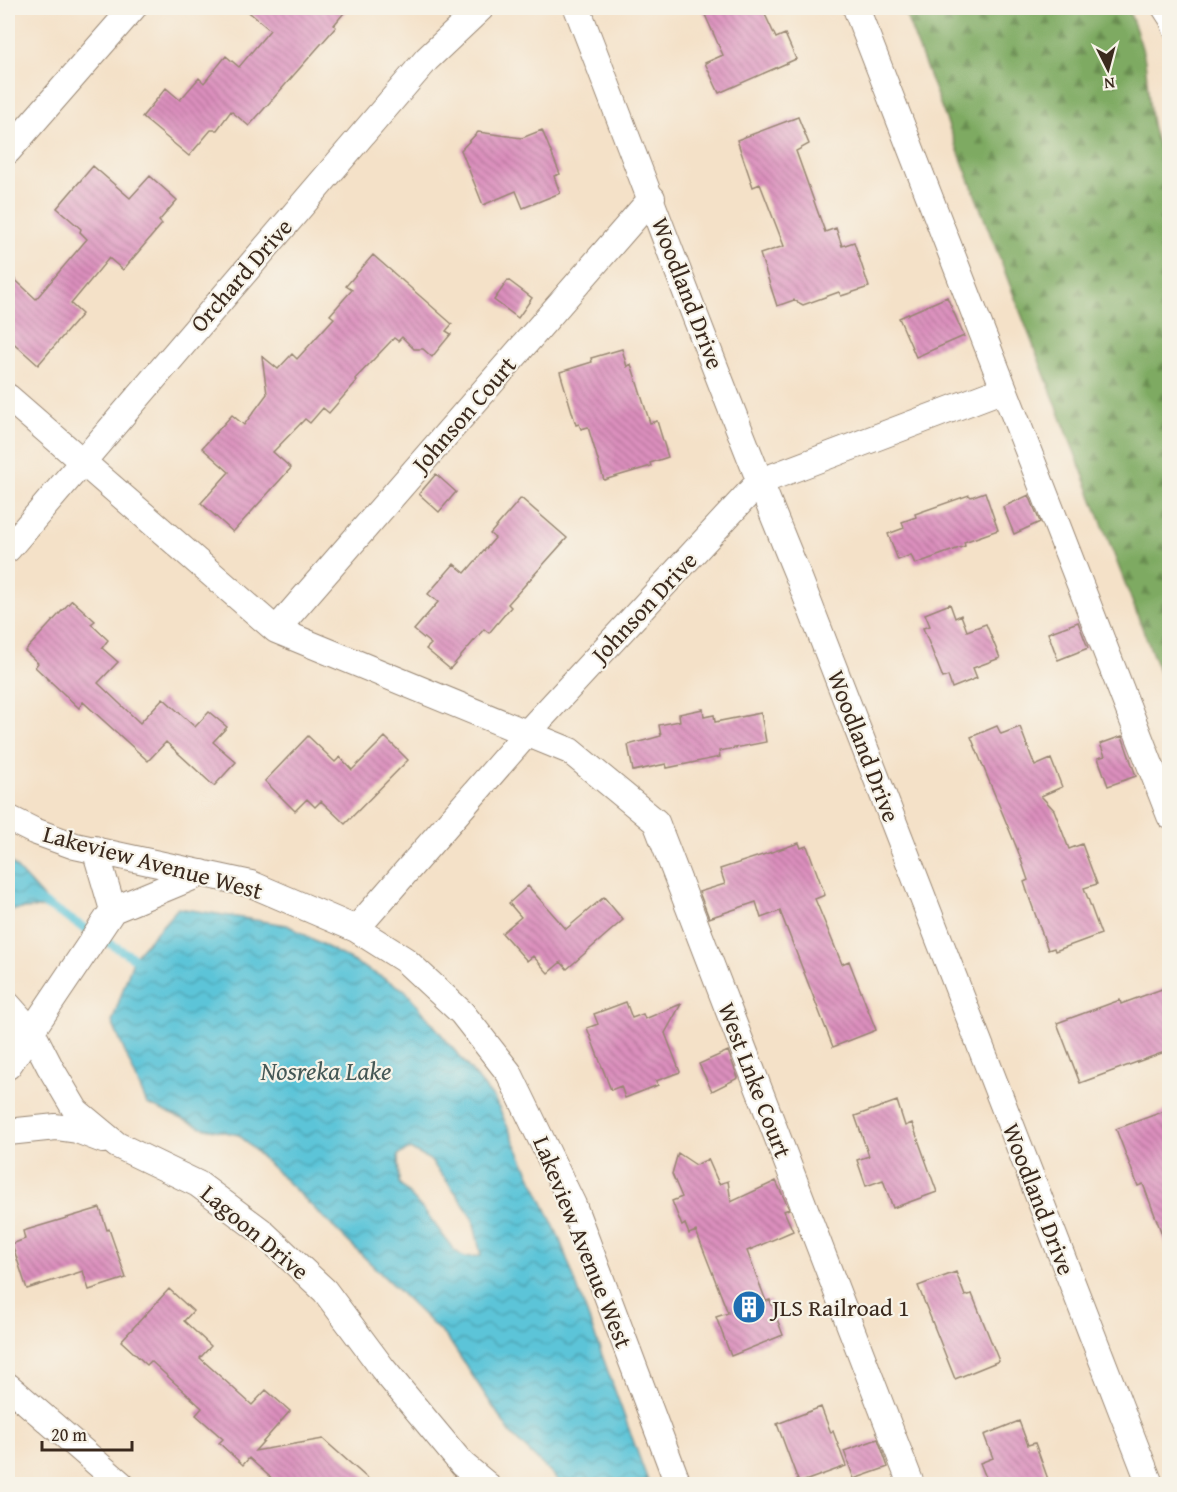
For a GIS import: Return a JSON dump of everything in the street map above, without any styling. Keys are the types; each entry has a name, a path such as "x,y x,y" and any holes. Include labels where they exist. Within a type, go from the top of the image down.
{"street":[{"path":"8,151 133,8"},
{"name":"Orchard Drive","path":"8,549 80,462 427,59 482,8"},
{"name":"Woodland Drive","path":"577,8 1150,1485"},
{"path":"856,8 1170,816"},
{"name":"Johnson Court","path":"276,630 652,198"},
{"name":"Johnson Drive","path":"356,929 528,732 759,482 1004,389"},
{"path":"8,397 80,462"},
{"name":"West Lnke Court","path":"80,462 276,630 570,751 656,822 911,1485"},
{"name":"Lakeview Avenue West","path":"8,818 34,831 65,842 251,884 356,929 405,960 462,1012 509,1073 573,1205 678,1485"},
{"path":"95,849 113,910"},
{"path":"8,1066 113,910 202,873"},
{"name":"Lagoon Drive","path":"8,1005 32,1032 76,1111 117,1145 198,1184 261,1231 325,1292 383,1369 462,1464 486,1485"},
{"path":"8,1131 56,1127 77,1130 117,1145"},
{"path":"8,1386 121,1485"}],"lane":[{"path":"1157,8 1170,33"}],"green space":[{"path":"903,8 1128,8 1144,54 1153,129 1162,154 1169,165 1169,697"}],"water":[{"path":"8,859 52,907 8,910"},
{"name":"Nosreka Lake","path":"178,908 287,925 405,990 495,1100 559,1237 649,1484 562,1484 511,1434 449,1340 239,1135 201,1127 147,1104 112,1022 134,957","holes":["410,1149 430,1160 473,1219 481,1256 464,1257 454,1250 427,1214 399,1183 398,1155"]}],"building":[{"path":"244,8 348,8 334,25 336,27 249,126 231,111 217,130 211,130 189,156 142,117 166,88 180,100 199,78 204,83 226,56 239,67 270,30"},
{"path":"702,8 762,8 776,38 785,34 796,59 719,93 705,63 723,55"},
{"path":"798,117 809,144 796,151 825,232 836,228 842,246 854,242 869,287 841,296 839,292 803,305 794,300 777,306 760,254 784,246 760,184 753,187 737,140"},
{"path":"542,130 560,174 554,176 560,193 523,208 516,191 483,205 461,150 478,132 522,138"},
{"path":"93,166 130,198 150,176 177,200 159,221 162,224 123,270 109,258 71,304 82,314 38,365 8,338 8,273 36,299 87,239 80,232 81,229 57,208"},
{"path":"373,255 452,324 446,331 451,334 432,357 423,349 414,349 402,337 398,341 394,338 355,379 357,381 329,413 323,408 310,423 305,419 273,452 291,468 233,532 201,503 229,472 202,448 232,415 244,425 267,394 262,356 278,369 292,354 297,359 334,318 330,315 352,290 346,286"},
{"path":"508,280 532,298 518,318 494,300"},
{"path":"947,297 964,336 916,357 899,318"},
{"path":"622,349 627,367 631,364 650,423 657,421 668,457 650,463 651,466 604,480 588,427 581,429 579,424 576,425 560,372 592,362 591,358"},
{"path":"436,474 456,492 439,512 419,494"},
{"path":"985,492 998,530 964,542 965,546 915,564 911,555 898,560 888,534 904,528 902,522 916,517 915,514 969,495 971,497"},
{"path":"1029,495 1040,522 1014,534 1003,507"},
{"path":"521,498 567,538 508,604 511,607 489,633 484,629 450,669 426,649 431,644 414,630 438,602 428,594 454,564 465,573 495,538 490,534"},
{"path":"72,600 95,621 91,624 108,640 102,648 118,662 98,683 140,723 163,698 195,727 209,712 227,727 213,742 236,762 214,786 166,742 148,761 83,702 79,708 35,667 38,663 25,651"},
{"path":"950,604 955,618 961,615 967,631 986,624 1000,658 973,668 977,678 952,688 948,676 943,678 923,628 930,626 925,614"},
{"path":"1078,622 1088,648 1058,660 1048,633"},
{"path":"703,709 704,717 714,715 715,722 761,713 766,742 719,751 720,757 667,768 666,764 633,771 628,745 661,736 659,725 680,721 679,714"},
{"path":"997,726 1001,734 1020,727 1035,766 1051,759 1062,787 1041,796 1054,810 1069,849 1082,844 1097,884 1084,888 1101,934 1055,951 1054,948 1048,950 1024,882 1028,880 1018,851 971,737"},
{"path":"308,736 335,762 340,757 352,770 385,737 408,760 345,824 321,801 315,807 307,799 295,811 265,781"},
{"path":"1122,736 1136,776 1108,786 1098,758 1105,756 1100,744"},
{"path":"799,843 801,848 807,846 825,895 815,899 842,964 849,961 876,1030 833,1047 780,911 761,918 756,902 709,918 699,892 725,884 720,869"},
{"path":"528,886 566,929 604,897 623,920 567,969 561,962 548,973 533,956 527,961 502,933 521,917 509,903"},
{"path":"1170,986 1170,1050 1080,1083 1057,1023 1120,1000 1121,1004"},
{"path":"626,1002 632,1018 643,1014 645,1019 681,1004 665,1033 680,1072 656,1081 658,1085 625,1098 621,1086 611,1090 587,1028 598,1024 594,1014"},
{"path":"728,1051 738,1078 712,1091 699,1064"},
{"path":"897,1101 905,1126 912,1123 937,1192 893,1208 883,1180 866,1186 857,1160 869,1156 855,1116"},
{"path":"1170,1109 1170,1246 1167,1247 1143,1184 1138,1186 1116,1129"},
{"path":"678,1153 696,1165 708,1159 719,1184 728,1181 731,1202 776,1181 789,1209 784,1211 793,1231 747,1251 766,1301 770,1300 783,1335 731,1356 716,1317 728,1313 696,1231 689,1234 685,1224 682,1226 672,1201 682,1197 672,1174"},
{"path":"100,1208 126,1278 89,1290 83,1271 27,1289 12,1244 25,1239 23,1231"},
{"path":"956,1272 965,1296 972,1294 999,1361 955,1379 918,1286"},
{"path":"169,1289 193,1311 184,1321 211,1346 200,1358 252,1405 266,1390 290,1411 255,1451 323,1439 375,1485 279,1485 249,1458 243,1465 219,1443 223,1439 196,1415 202,1408 151,1361 147,1365 121,1341"},
{"path":"821,1407 846,1466 799,1483 777,1424"},
{"path":"1019,1421 1028,1445 1035,1443 1050,1485 989,1485 980,1463 993,1458 984,1435"},
{"path":"878,1439 888,1467 854,1479 844,1451"}],"waterway":[{"path":"43,903 144,964"}],"place":[{"name":"JLS Railroad 1","path":"749,1307"}]}
